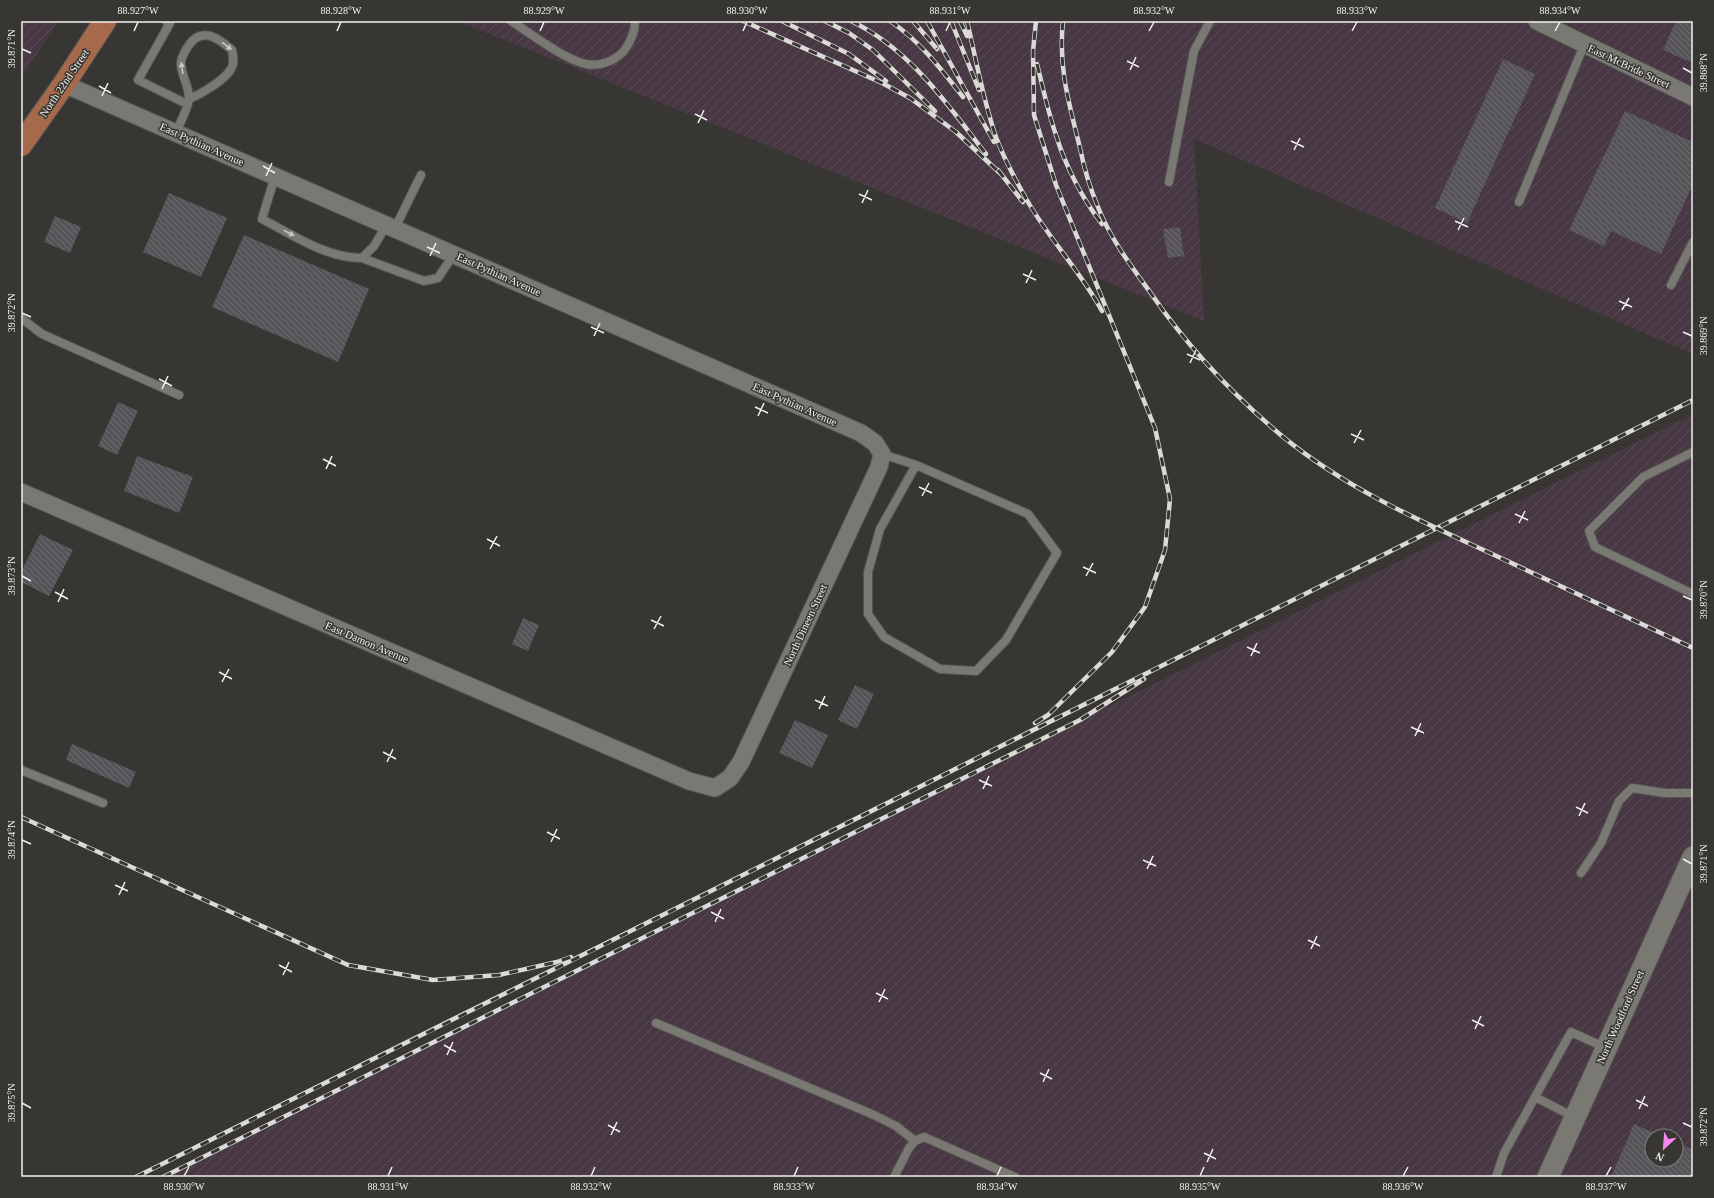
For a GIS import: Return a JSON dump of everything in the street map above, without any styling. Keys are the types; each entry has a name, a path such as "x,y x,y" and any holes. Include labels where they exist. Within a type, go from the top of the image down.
{"main road":[{"name":"North 22nd Street","path":"21,145 64,84 105,21"}],"street":[{"name":"East McBride Street","path":"1537,21 1565,36 1693,97"},
{"name":"East Pythian Avenue","path":"64,84 861,433 875,443 882,454"},
{"name":"North Dineen Street","path":"715,788 730,778 741,762 879,467 882,454"},
{"name":"East Damon Avenue","path":"21,492 689,781 715,788"},
{"name":"North Woodford Street","path":"1548,1177 1693,857"}],"lane":[{"path":"511,21 570,58 587,65 605,64 620,55 628,46 635,32 635,21"},
{"path":"1169,182 1194,51 1210,21"},
{"path":"169,22 138,80 188,101 206,92 231,70 234,62 232,50 226,44 210,36 202,34 192,39 181,57 180,64 188,101 176,133"},
{"path":"1519,202 1584,45"},
{"path":"362,258 391,226 421,175"},
{"path":"275,176 262,219 316,248 347,258 362,258 424,281 438,278 454,254"},
{"path":"1671,285 1693,242"},
{"path":"21,318 42,334 179,395"},
{"path":"1693,452 1643,477 1589,531 1595,547 1693,594"},
{"path":"882,454 916,465 1028,514 1057,553 1006,640 976,671 940,669 884,637 868,614 868,572 880,529 916,465"},
{"path":"21,770 103,803"},
{"path":"1581,873 1601,842 1619,801 1632,788 1665,793 1693,793"},
{"path":"656,1023 874,1115 896,1126 915,1141"},
{"path":"1496,1177 1504,1153 1570,1032 1606,1048"},
{"path":"1535,1097 1574,1118"},
{"path":"894,1177 909,1148 915,1141 924,1137 1015,1177"}],"shaded area":[{"path":"21,21 58,21 21,79"},
{"path":"457,21 1693,21 1693,354 1194,139 1204,321"},
{"path":"1693,414 1693,1177 168,1177"}],"building":[{"path":"1676,21 1693,21 1693,63 1663,50"},
{"path":"1503,59 1535,74 1467,223 1435,208"},
{"path":"1625,111 1693,142 1693,184 1661,254 1611,231 1604,246 1569,230"},
{"path":"169,193 227,218 201,277 143,252"},
{"path":"55,216 81,227 70,253 44,242"},
{"path":"1180,227 1184,256 1168,258 1163,229"},
{"path":"244,235 369,289 338,362 212,307"},
{"path":"118,402 138,411 117,455 98,446"},
{"path":"137,456 193,477 179,513 124,491"},
{"path":"40,534 73,550 49,596 21,582 21,572"},
{"path":"523,618 539,625 528,651 512,644"},
{"path":"855,685 874,694 857,729 838,720"},
{"path":"795,720 828,735 812,768 779,753"},
{"path":"72,744 136,772 129,788 66,760"},
{"path":"1634,1124 1644,1128 1644,1168 1684,1168 1684,1146 1693,1150 1693,1177 1611,1177"}],"railway":[{"path":"743,21 882,83 910,98 956,132 1002,175"},
{"path":"782,21 849,54 886,81"},
{"path":"825,21 849,33 873,50 935,111"},
{"path":"851,21 892,47 909,62 942,97 986,154"},
{"path":"890,21 920,46 963,97"},
{"path":"913,21 937,49"},
{"path":"927,21 994,142"},
{"path":"951,21 979,90"},
{"path":"960,21 967,36"},
{"path":"967,21 987,109 1006,162 1028,202 1046,230 1085,283 1102,311"},
{"path":"1035,723 1048,715 1112,652 1145,607 1165,550 1170,499 1155,428 1056,185 1034,115 1033,51 1036,21"},
{"path":"1063,21 1063,70 1068,100 1083,163 1095,200 1103,218 1121,251 1164,312 1211,368 1245,403 1282,436 1306,454 1356,487 1436,528 1693,648"},
{"path":"1037,64 1050,118 1064,158 1081,193 1102,224"},
{"path":"998,170 1023,202"},
{"path":"136,1177 720,887 1693,400"},
{"path":"163,1177 1080,720 1144,679"},
{"path":"21,817 348,965 433,980 499,975 557,962 571,957"}]}
